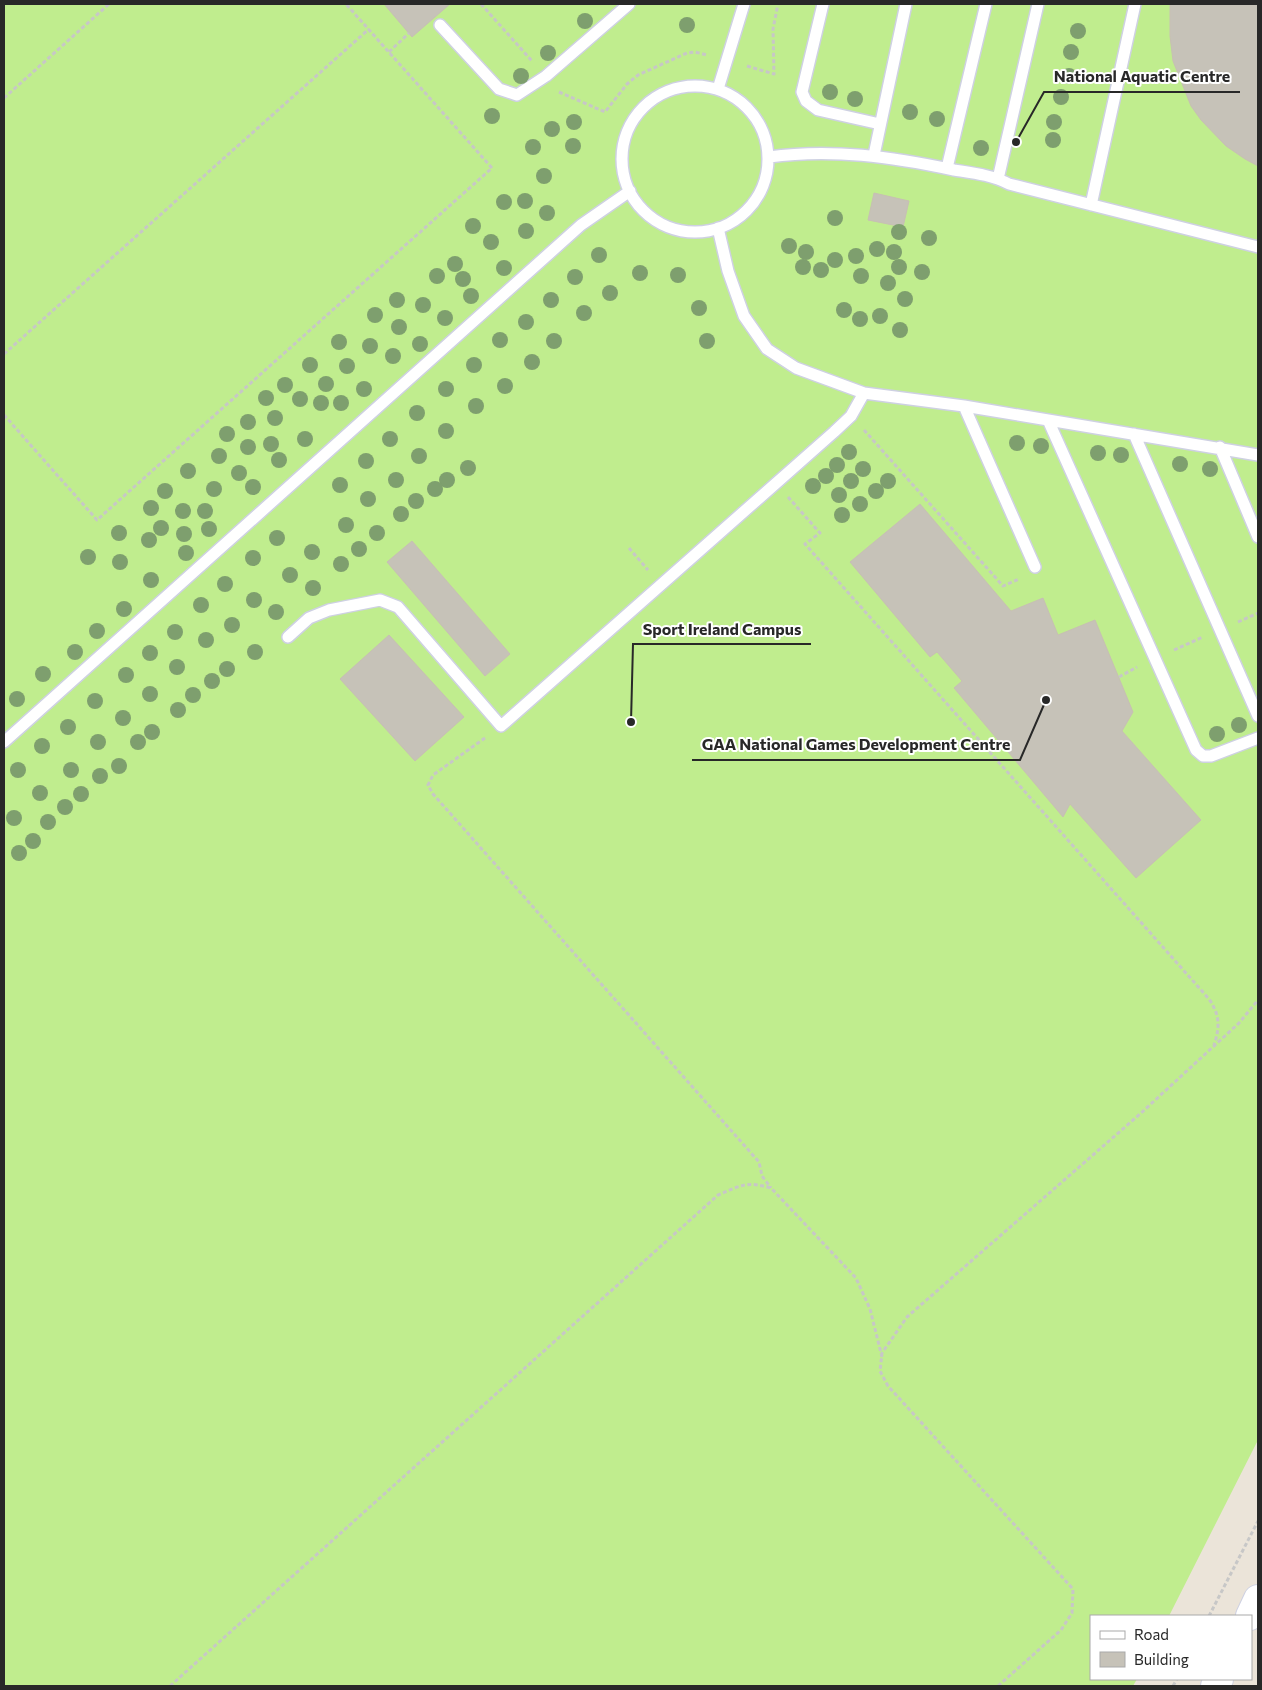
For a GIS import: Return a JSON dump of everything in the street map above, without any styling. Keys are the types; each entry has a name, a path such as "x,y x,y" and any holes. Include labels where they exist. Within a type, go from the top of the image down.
{"main road":[{"path":"1250,1615 1258,1599"}],"lane":[{"path":"440,24 499,89 517,95 546,76 629,4"},
{"path":"718,89 744,4"},
{"path":"823,4 802,92 806,102 818,110 880,124"},
{"path":"874,155 906,4"},
{"path":"947,168 986,4"},
{"path":"998,179 1038,4"},
{"path":"1091,205 1135,4"},
{"path":"694,86 718,89 738,99 754,115 765,135 769,157 766,180 755,201 739,217 718,228 698,232 677,229 658,222 641,208 630,191 623,168 624,144 633,121 649,102 670,90 694,86"},
{"path":"769,157 798,153 874,155 947,168 998,179 1009,184 1258,247"},
{"path":"4,742 581,225 630,191"},
{"path":"718,228 728,271 744,316 768,349 796,368 864,393 964,406 1258,455"},
{"path":"288,637 309,618 329,610 380,600 398,607 501,726 851,416 864,393"},
{"path":"964,406 1035,566"},
{"path":"1048,420 1196,750 1203,756 1211,756 1258,738"},
{"path":"1134,434 1258,716"},
{"path":"1220,448 1258,536"}],"path":[{"path":"4,98 109,4"},
{"path":"4,414 97,520 492,168 346,4"},
{"path":"481,4 546,76 557,91 605,112 627,84 638,76 687,53 696,52 774,74 773,29 778,4"},
{"path":"4,354 369,30"},
{"path":"389,52 409,33"},
{"path":"851,416 1003,586 1038,572 1035,566"},
{"path":"776,484 820,533 805,544 1209,1000 1217,1011 1217,1035 1213,1046"},
{"path":"628,548 661,585"},
{"path":"1119,677 1155,658 1258,613"},
{"path":"501,726 433,775 428,785 433,794 759,1162 762,1176 771,1188 856,1278 870,1310 882,1357"},
{"path":"998,1686 1061,1630 1072,1613 1072,1589 888,1386 880,1372 882,1353 907,1318 1140,1114 1239,1022 1258,1000"},
{"path":"170,1686 718,1195 740,1185 755,1183 771,1188"},
{"path":"1210,1615 1258,1521"}],"green space":[{"path":"4,4 1258,4 1258,1440 1170,1615 1090,1615 1090,1680 1136,1680 1133,1686 4,1686"}],"building":[{"path":"384,4 450,4 412,37"},
{"path":"1170,4 1258,4 1258,166 1226,146 1201,120 1191,106 1173,61 1170,36"},
{"path":"874,193 909,201 903,227 868,220"},
{"path":"920,504 1011,611 1043,598 1058,635 1095,620 1133,712 1122,731 1201,820 1136,878 1070,804 1063,817 954,688 962,681 937,652 930,657 850,562"},
{"path":"412,541 510,654 485,676 387,562"},
{"path":"389,635 464,717 415,761 340,679"}],"place":[{"name":"National Aquatic Centre","path":"1016,142"},
{"name":"GAA National Games Development Centre","path":"1046,700"},
{"name":"Sport Ireland Campus","path":"631,722"}]}
